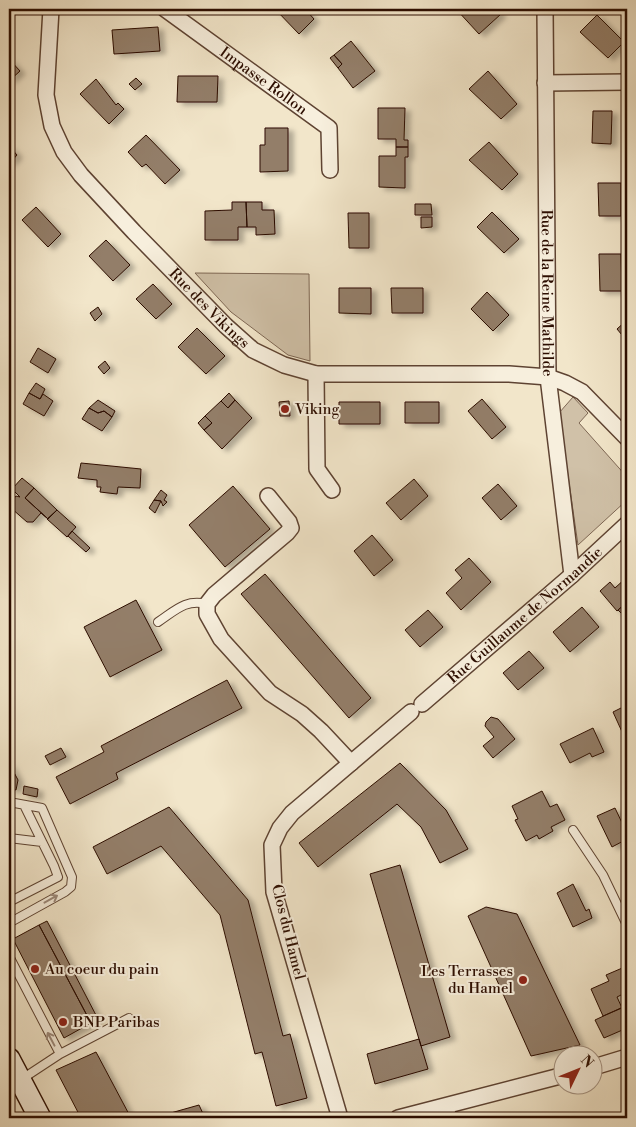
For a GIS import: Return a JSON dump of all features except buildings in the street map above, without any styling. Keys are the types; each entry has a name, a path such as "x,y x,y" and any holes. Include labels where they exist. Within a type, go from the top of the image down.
{"main road":[{"path":"9,1059 40,1118"}],"street":[{"name":"Rue des Vikings","path":"51,9 46,95 52,126 64,152 81,175 149,247 226,326 253,350 284,365 316,374 509,374 548,378 565,383 582,392 627,438"},
{"name":"Impasse Rollon","path":"165,9 329,128 330,170"},
{"name":"Rue de la Reine Mathilde","path":"545,9 548,378 572,575"},
{"path":"545,83 627,82"},
{"path":"316,374 317,469 332,490"},
{"path":"268,496 289,522 291,528 207,604 207,614 220,639 270,693 308,720 351,763"},
{"name":"Rue Guillaume de Normandie","path":"416,708 572,575 627,524"},
{"name":"Clos du Hamel","path":"340,1118 274,892 272,845 280,828 292,812 416,708"},
{"path":"604,1064 627,1057"},
{"path":"398,1118 451,1112 554,1078"}],"lane":[{"path":"158,622 185,604 194,601 207,604"},
{"path":"9,802 42,808 72,877 71,887 9,923"},
{"path":"9,902 58,877 24,804"},
{"path":"573,830 603,875 627,925"},
{"path":"9,838 42,842"},
{"path":"9,956 60,1054"},
{"path":"20,1080 60,1054 129,1018"}],"shaded area":[{"path":"195,273 309,274 310,361 288,355 231,312"},
{"path":"573,397 588,413 579,423 627,477 627,500 578,545 559,413"}],"place":[{"name":"Viking","path":"285,409"},
{"name":"Au coeur du pain","path":"35,969"},
{"name":"Les Terrasses du Hamel","path":"523,980"},
{"name":"BNP Paribas","path":"63,1022"}]}
